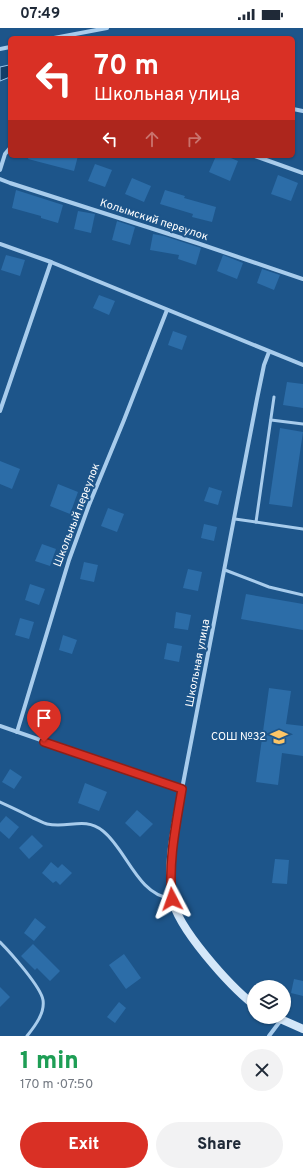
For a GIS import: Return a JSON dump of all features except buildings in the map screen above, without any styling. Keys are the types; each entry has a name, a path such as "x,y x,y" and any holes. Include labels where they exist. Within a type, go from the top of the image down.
{"street":[{"path":"65,36 107,28"},
{"path":"0,170 8,151"},
{"path":"261,158 303,173"},
{"name":"Колымский переулок","path":"0,179 303,279"},
{"path":"0,244 51,262 303,365"},
{"path":"0,411 51,262"},
{"name":"Школьный переулок","path":"17,732 69,560 89,505 167,310"},
{"name":"Школьная улица","path":"182,789 264,364 269,352"},
{"path":"0,726 182,789 171,861 170,884 175,909 191,937 236,990 247,999"},
{"path":"269,1036 275,1024"},
{"path":"291,1024 303,1029"}],"lane":[{"path":"256,522 274,397"},
{"path":"271,420 303,424"},
{"path":"235,519 303,529"},
{"path":"225,570 269,587 303,595"},
{"path":"0,802 47,824 61,825 78,822 91,824 103,830 115,842 142,881 152,891 163,898 172,899"},
{"path":"0,942 35,984 43,999 42,1013 27,1036"}],"water":[{"path":"8,65 8,78 0,81 0,67"}],"place":[{"name":"СОШ №32","path":"279,737"}],"route":[{"path":"44,742 182,789 171,861 170,884 172,899"}]}
